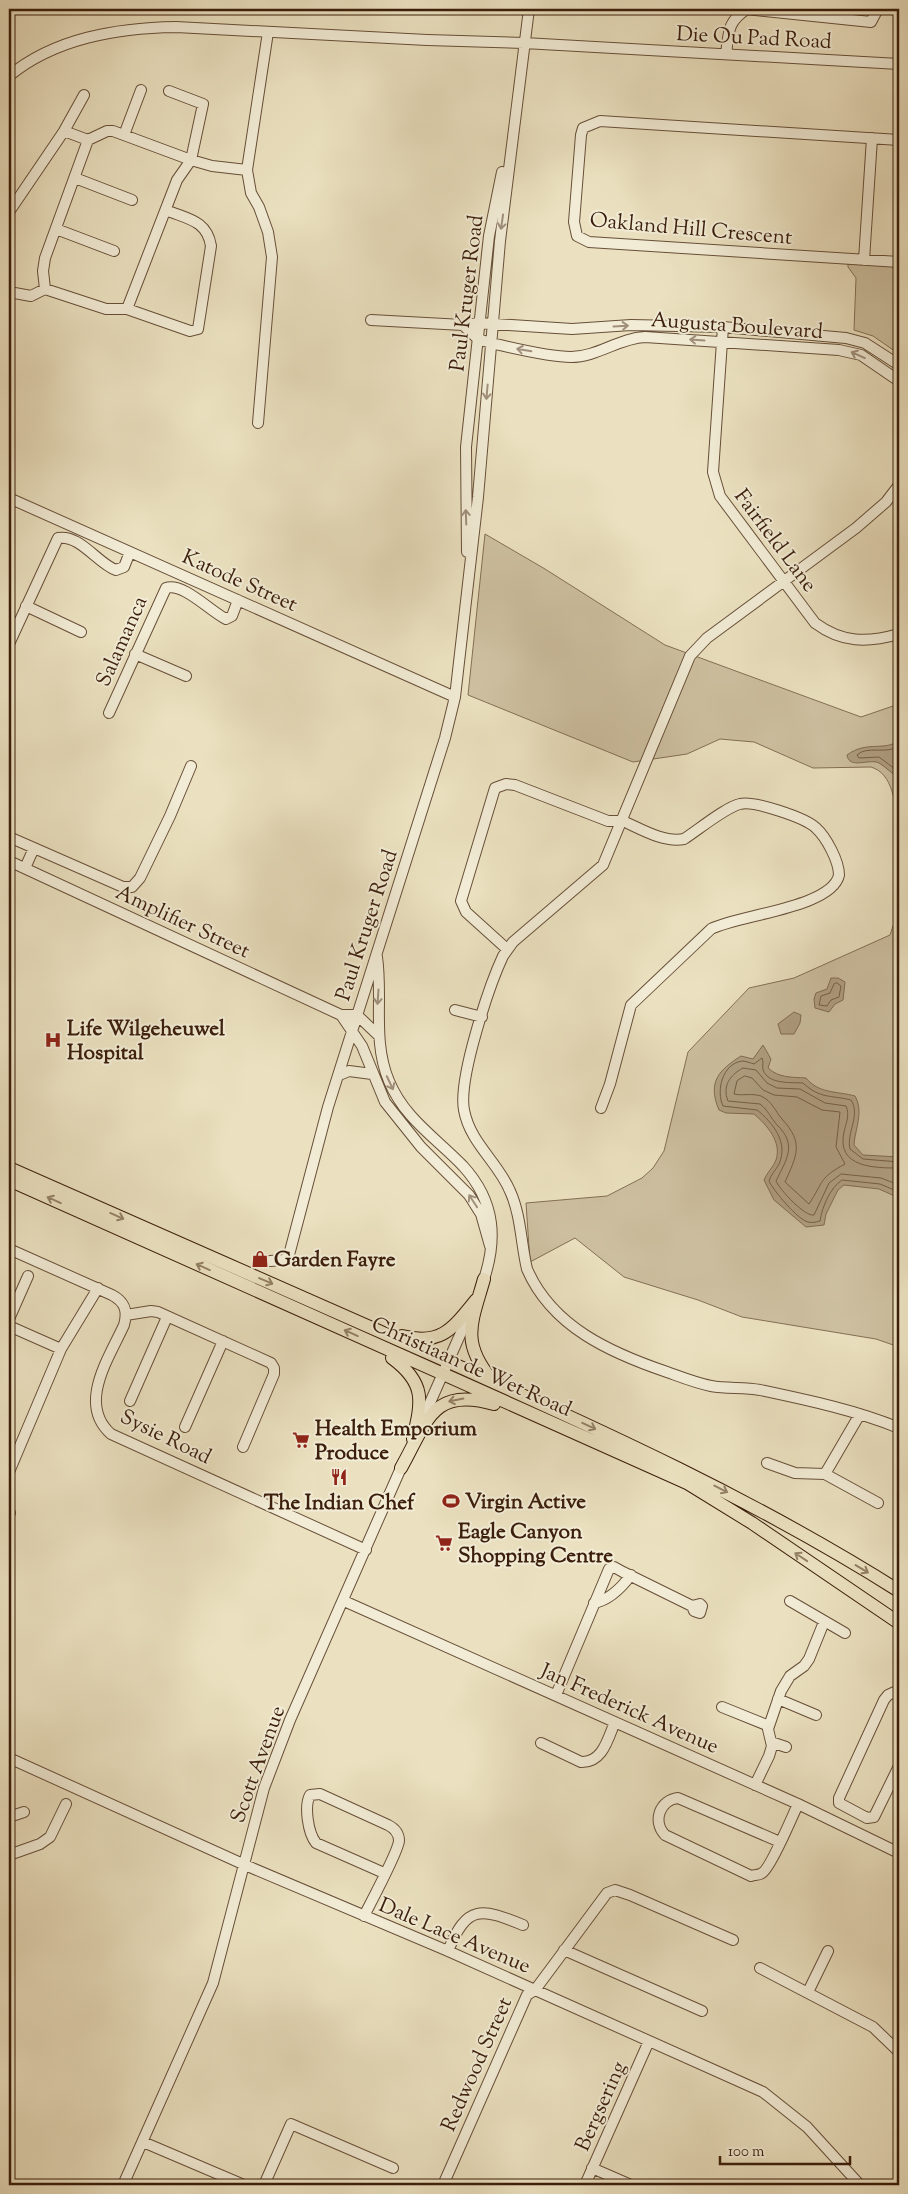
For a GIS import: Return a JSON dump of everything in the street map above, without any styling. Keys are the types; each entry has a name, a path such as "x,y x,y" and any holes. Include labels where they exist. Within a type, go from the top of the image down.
{"main road":[{"name":"Christiaan de Wet Road","path":"9,1168 449,1362 721,1489 790,1526 899,1591"},
{"name":"Christiaan de Wet Road","path":"9,1180 672,1476 707,1494 899,1623"},
{"path":"484,1279 473,1320 471,1344 477,1360 493,1382"},
{"path":"378,1330 408,1338 433,1339 449,1332 476,1300"},
{"path":"374,1343 405,1367 417,1384 420,1400 413,1441"},
{"path":"401,1468 430,1417 440,1407 454,1399 480,1400 537,1417"}],"street":[{"name":"Paul Kruger Road","path":"270,1261 284,1260 289,1255 328,1108 445,738 455,697 469,583 523,9"},
{"name":"Paul Kruger Road","path":"469,583 465,492 466,447 489,236 500,183 521,43 529,9"},
{"path":"726,54 730,25 737,15 746,9 870,22 878,9"},
{"name":"Die Ou Pad Road","path":"9,76 44,54 99,34 145,28 176,27 521,43 899,64"},
{"path":"258,423 272,257 268,232 259,207 251,193 247,170 268,32"},
{"path":"124,135 142,90"},
{"path":"127,309 180,173 191,160 203,104 169,91"},
{"path":"9,212 64,131 84,95"},
{"name":"Oakland Hill Crescent","path":"899,140 600,121 583,128 581,135 574,222 577,236 589,242 899,262"},
{"path":"64,131 88,140"},
{"path":"45,289 44,264 88,140 107,131 124,135 212,166 247,170"},
{"path":"864,260 872,138"},
{"path":"75,178 132,200"},
{"path":"9,292 31,296 45,289 106,309 127,309 190,331 198,329 211,246 209,236 202,225 166,210"},
{"path":"56,229 114,251"},
{"name":"Augusta Boulevard","path":"371,320 463,325 479,323 572,329 631,325 723,328 857,340 899,365"},
{"name":"Augusta Boulevard","path":"463,325 478,338 491,343 571,357 605,350 636,338 722,342 850,352 861,355 899,381"},
{"name":"Fairfield Lane","path":"723,328 714,482 720,496 815,623 831,634 846,639 867,641 899,634"},
{"path":"899,485 876,512 707,638 690,656 608,857 599,870 507,949 496,972 464,1079 464,1110 471,1133 500,1172 511,1192 527,1269 536,1287 550,1304 584,1335 619,1354 704,1384 757,1390 860,1414 899,1428"},
{"name":"Katode Street","path":"9,498 455,697"},
{"path":"9,644 58,538 64,538 90,549 104,564 116,570 124,567 130,552"},
{"name":"Salamanca","path":"109,713 167,587 198,598 212,611 226,619 232,616 238,600"},
{"path":"26,606 81,632"},
{"path":"135,654 186,676"},
{"path":"9,837 122,888 132,888 140,878 170,816 191,766"},
{"path":"507,949 466,912 462,901 495,788 506,784 515,785 608,821 623,821 664,838 677,840 684,838 736,805 747,803 807,822 816,828 830,850 839,876 831,888 788,908 724,923 711,929 638,996 627,1014 612,1078 601,1108"},
{"path":"25,868 34,848"},
{"name":"Amplifier Street","path":"9,861 341,1015 357,1015"},
{"name":"Amplifier Street","path":"377,957 380,981 379,1036 382,1062 389,1082 398,1099 422,1130 464,1167 481,1193 494,1237 490,1246 484,1279 449,1362"},
{"path":"455,1010 482,1017"},
{"name":"Amplifier Street","path":"341,1015 362,1046 385,1102 421,1147 469,1195 481,1214 490,1246"},
{"path":"357,1015 379,1036"},
{"path":"339,1075 349,1071 372,1074"},
{"path":"9,1249 98,1288 121,1301 126,1316 151,1311 267,1360 274,1368 274,1374 243,1447"},
{"path":"9,1319 28,1276"},
{"path":"9,1472 61,1348 98,1288"},
{"name":"Sysie Road","path":"126,1316 96,1392 96,1410 108,1430 116,1437 366,1550"},
{"path":"130,1401 168,1317"},
{"path":"9,1326 61,1348"},
{"path":"185,1426 223,1341"},
{"name":"Scott Avenue","path":"123,2185 213,1983 245,1866 252,1826 264,1788 290,1720 449,1362"},
{"path":"825,1474 860,1414"},
{"path":"767,1464 795,1473 825,1474 878,1502"},
{"path":"556,1695 609,1569 614,1567 692,1606"},
{"path":"594,1603 604,1601 619,1589 631,1575"},
{"name":"Jan Frederick Avenue","path":"344,1601 798,1804 899,1853"},
{"path":"790,1601 845,1633"},
{"path":"755,1785 769,1756 771,1742 768,1726 778,1700 790,1676 804,1666 824,1622"},
{"path":"899,1690 884,1700 839,1798 839,1803 867,1818 874,1817 899,1766"},
{"path":"778,1700 816,1716"},
{"path":"722,1707 768,1726"},
{"path":"541,1743 581,1762 586,1762 602,1752 616,1722"},
{"path":"771,1742 786,1746"},
{"name":"Dale Lace Avenue","path":"9,1758 245,1866 448,1951 739,2080 777,2102 807,2127 860,2185"},
{"path":"364,1916 399,1842 396,1832 393,1828 320,1794 310,1795 307,1805 312,1836 316,1843 384,1873"},
{"path":"780,1842 678,1798 669,1799 658,1820 658,1828 664,1834 751,1876 762,1874 766,1869 780,1842 798,1804"},
{"path":"9,1855 40,1844 50,1837 66,1804"},
{"path":"9,1817 24,1812"},
{"name":"Redwood Street","path":"443,2185 527,1995 535,1990 607,1893 615,1890 630,1894 733,1940"},
{"path":"448,1951 462,1922 468,1917 488,1913 523,1925"},
{"path":"564,1950 702,2011"},
{"path":"808,1992 828,1950"},
{"path":"760,1968 873,2027 899,2052"},
{"name":"Bergsering","path":"585,2185 649,2041"},
{"path":"264,2185 292,2124 393,2168"},
{"path":"143,2142 244,2185"},
{"path":"592,2168 631,2185"}],"shaded area":[{"path":"848,263 899,266 899,354 873,336 854,330 856,278 848,267"},
{"path":"485,534 545,569 665,645 861,717 899,704 899,824 889,783 879,771 871,767 813,768 754,742 720,739 687,754 633,762 468,695"},
{"path":"899,908 899,1347 876,1339 742,1317 698,1300 624,1277 575,1238 530,1262 526,1203 607,1196 642,1178 653,1168 664,1151 688,1052 749,988 794,978 890,935"}],"water":[{"path":"899,740 899,778 879,763 852,762 847,755 862,748 888,745"},
{"path":"831,978 838,978 845,982 843,1000 835,1004 829,1012 815,1008 814,999 816,993 827,989"},
{"path":"794,1012 801,1015 800,1023 794,1034 781,1034 778,1024"},
{"path":"763,1045 771,1059 768,1068 776,1074 806,1078 822,1089 855,1096 858,1102 859,1114 854,1145 863,1155 899,1157 899,1198 879,1189 844,1185 838,1190 826,1214 824,1225 806,1227 774,1200 764,1180 776,1160 777,1147 772,1134 754,1114 726,1113 719,1110 714,1092 717,1078 727,1066 741,1056 753,1059"}],"place":[{"name":"Life Wilgeheuwel Hospital","path":"53,1040"},
{"name":"Garden Fayre","path":"260,1259"},
{"name":"Health Emporium Produce","path":"301,1440"},
{"name":"The Indian Chef","path":"339,1477"},
{"name":"Virgin Active","path":"451,1501"},
{"name":"Eagle Canyon Shopping Centre","path":"444,1543"}]}
